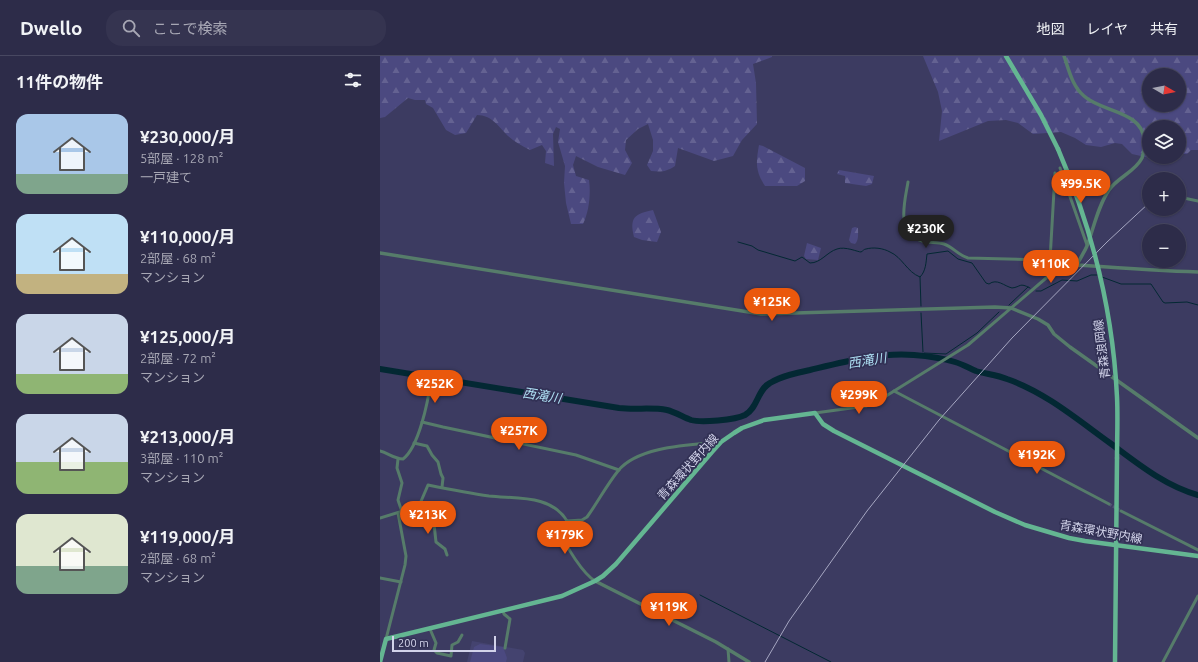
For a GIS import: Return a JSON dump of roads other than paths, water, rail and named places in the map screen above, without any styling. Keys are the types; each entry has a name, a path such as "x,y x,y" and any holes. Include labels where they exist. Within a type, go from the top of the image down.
{"main road":[{"name":"青森浪岡線","path":"1006,56 1041,115 1058,149 1083,213 1096,257 1109,322 1117,398 1115,662"},
{"name":"青森環状野内線","path":"386,639 562,596 594,581 603,576 616,564 721,442 742,428 751,425 784,417 815,413 823,424 830,429 995,512 1025,525 1080,540 1198,556"},
{"path":"380,662 386,639"}],"street":[{"path":"1064,56 1074,84 1083,96 1094,103 1127,116 1136,123 1141,129 1144,137 1145,148 1138,164 1110,188 1105,196 1087,245 1077,265"},
{"path":"1060,168 1087,245"},
{"path":"1050,260 1055,173"},
{"path":"908,182 903,216 906,228 916,238 923,242 946,244 962,256 968,258 1050,260 1062,261 1067,265"},
{"path":"1186,198 1198,201"},
{"path":"380,253 761,314 995,307 1011,308 1043,321 1048,325 1054,334 1070,347 1198,438"},
{"path":"815,413 866,406 878,401 949,357 978,337 1052,273 1067,265 1137,270 1198,272"},
{"path":"380,451 386,452 398,459 405,458 414,443 427,408 431,381"},
{"path":"894,391 1109,504"},
{"path":"422,422 576,455 619,470"},
{"path":"567,521 582,520 587,517 619,470 634,458 648,453 675,447 721,442"},
{"path":"414,443 426,446 438,462 443,478 442,487"},
{"path":"386,639 401,582 406,556 398,500 402,483 397,468 398,459"},
{"path":"420,506 428,485 489,496 530,498 538,500 557,509 567,521"},
{"path":"380,518 420,506 424,507 433,515 436,542 445,549 447,556"},
{"path":"1121,511 1198,550"},
{"path":"567,521 564,525 564,539 587,574 594,581 728,649 749,662"},
{"path":"380,578 401,582"},
{"path":"1163,662 1198,596"},
{"path":"503,611 504,614 510,619 505,648"},
{"path":"430,629 436,643 434,650 437,653 451,656 452,645 458,642 462,635"},
{"path":"728,649 729,662"}],"waterway":[{"path":"738,242 752,246 758,250 795,261 802,257 810,263 814,263 833,250 840,248 861,252 869,248 881,249 894,254 915,275 920,277 925,269 927,254 948,251 958,259 972,263 986,283 989,284 992,282 998,282 1012,288 1022,285 1030,288"},
{"path":"1036,291 1041,291 1062,280 1077,281 1091,275 1097,275"},
{"path":"920,277 921,306"},
{"path":"1102,277 1121,284 1151,284 1165,303 1187,302 1198,305"},
{"path":"1009,305 1028,287"},
{"path":"923,356 924,353 946,354 977,333 999,312"},
{"path":"921,313 923,352"},
{"name":"西滝川","path":"380,369 619,408 667,410 691,420 710,421 726,420 745,415 753,408 762,390 766,386 789,375 875,356 901,354 934,357 955,362 976,371 1003,378 1035,391 1061,407 1152,473 1174,486 1198,495"},
{"path":"700,595 831,662"}],"tunnel":[{"path":"1109,504 1121,511"}],"railway":[{"path":"765,662 789,621 867,511 939,420 1012,338 1107,242 1142,210"}]}
